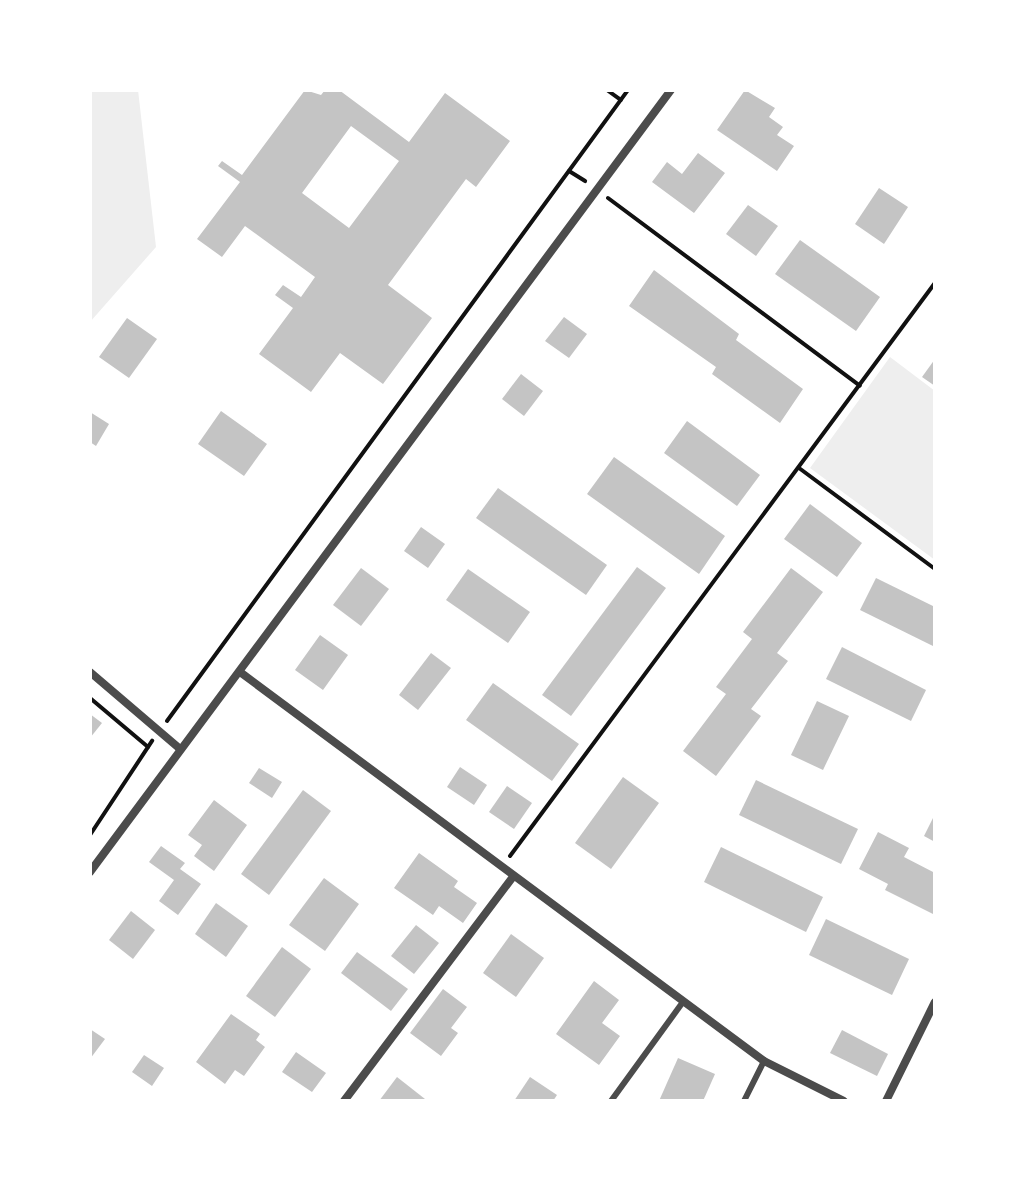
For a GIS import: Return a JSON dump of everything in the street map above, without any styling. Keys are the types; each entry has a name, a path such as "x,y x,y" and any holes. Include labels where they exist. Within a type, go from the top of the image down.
{"street":[{"path":"90,872 179,748 240,672 671,90"},
{"path":"90,672 179,748"},
{"path":"240,672 764,1061 844,1101"},
{"path":"344,1101 513,877"},
{"path":"886,1101 935,1002"}],"lane":[{"path":"611,1101 683,1002"},
{"path":"744,1101 764,1061"}],"path":[{"path":"607,90 621,100"},
{"path":"90,835 148,747 628,90"},
{"path":"569,171 860,386"},
{"path":"501,867 935,283"},
{"path":"799,468 935,569"},
{"path":"90,698 148,747"}],"shaded area":[{"path":"90,90 138,90 156,247 90,322"},
{"path":"890,357 935,391 935,560 810,468"}],"building":[{"path":"305,90 321,95 325,90 339,90 409,142 445,93 510,141 476,187 466,179 388,285 432,318 383,384 340,353 311,392 259,354 293,308 275,295 283,285 301,297 315,277 245,226 222,257 197,239 240,182 218,166 222,161 242,175","holes":["351,126 399,161 349,228 302,193"]},
{"path":"745,90 775,108 769,117 783,127 777,135 794,146 777,171 717,130"},
{"path":"698,153 725,173 694,213 652,182 667,162 682,174"},
{"path":"879,188 908,207 884,244 855,224"},
{"path":"748,205 778,226 756,256 726,234"},
{"path":"800,240 880,297 856,331 775,274"},
{"path":"654,270 739,334 736,340 803,389 780,423 712,374 716,367 629,306"},
{"path":"564,317 587,334 569,358 545,341"},
{"path":"127,318 157,339 129,378 99,357"},
{"path":"935,359 935,386 922,377"},
{"path":"521,374 543,391 524,416 502,399"},
{"path":"221,411 267,444 244,476 198,444"},
{"path":"90,412 109,424 96,446 90,442"},
{"path":"687,421 760,475 737,506 664,453"},
{"path":"614,457 725,536 699,574 587,494"},
{"path":"498,488 607,565 586,595 476,518"},
{"path":"810,504 862,543 837,577 784,539"},
{"path":"421,527 445,544 428,568 404,551"},
{"path":"637,567 666,588 571,716 542,695"},
{"path":"361,568 389,589 361,626 333,605"},
{"path":"791,568 823,592 777,653 788,661 751,709 761,716 716,776 683,751 726,694 716,687 752,639 743,632"},
{"path":"468,569 530,612 508,643 446,600"},
{"path":"876,578 935,607 935,647 860,610"},
{"path":"320,635 348,655 323,690 295,670"},
{"path":"842,647 926,690 911,721 826,679"},
{"path":"431,653 451,668 418,710 399,695"},
{"path":"493,683 579,744 552,781 466,720"},
{"path":"817,701 849,716 823,770 791,755"},
{"path":"90,714 102,723 90,738"},
{"path":"460,767 487,785 474,805 447,787"},
{"path":"259,768 282,782 272,798 249,783"},
{"path":"623,777 659,803 611,869 575,843"},
{"path":"756,780 858,829 841,864 739,815"},
{"path":"507,786 532,803 514,829 489,812"},
{"path":"303,790 331,811 269,895 241,874"},
{"path":"214,800 247,825 214,871 194,856 202,845 188,835"},
{"path":"935,814 935,842 924,836"},
{"path":"878,832 909,848 904,857 935,873 935,915 885,890 888,884 859,869"},
{"path":"161,846 185,863 180,869 201,884 178,915 159,901 174,880 149,862"},
{"path":"721,847 823,897 806,932 704,882"},
{"path":"419,853 458,881 454,887 477,903 463,923 439,906 433,915 394,888"},
{"path":"324,878 359,904 325,951 289,925"},
{"path":"216,903 248,926 226,957 195,934"},
{"path":"131,911 155,930 133,959 109,940"},
{"path":"826,919 909,959 892,995 809,955"},
{"path":"416,925 439,943 414,974 391,956"},
{"path":"511,934 544,958 516,997 483,973"},
{"path":"282,947 311,969 275,1017 246,996"},
{"path":"357,952 408,989 391,1011 341,973"},
{"path":"594,981 619,1000 602,1023 620,1036 599,1065 556,1034"},
{"path":"443,989 467,1007 451,1028 458,1033 441,1056 410,1033"},
{"path":"231,1014 260,1034 256,1040 265,1047 244,1076 235,1070 225,1084 196,1062"},
{"path":"90,1029 105,1039 90,1059"},
{"path":"842,1030 888,1054 877,1076 830,1053"},
{"path":"296,1052 326,1073 312,1092 282,1072"},
{"path":"144,1055 164,1068 152,1086 132,1072"},
{"path":"678,1058 715,1074 703,1101 659,1101"},
{"path":"397,1077 425,1099 424,1101 379,1101"},
{"path":"530,1077 557,1095 553,1101 514,1101"}]}
